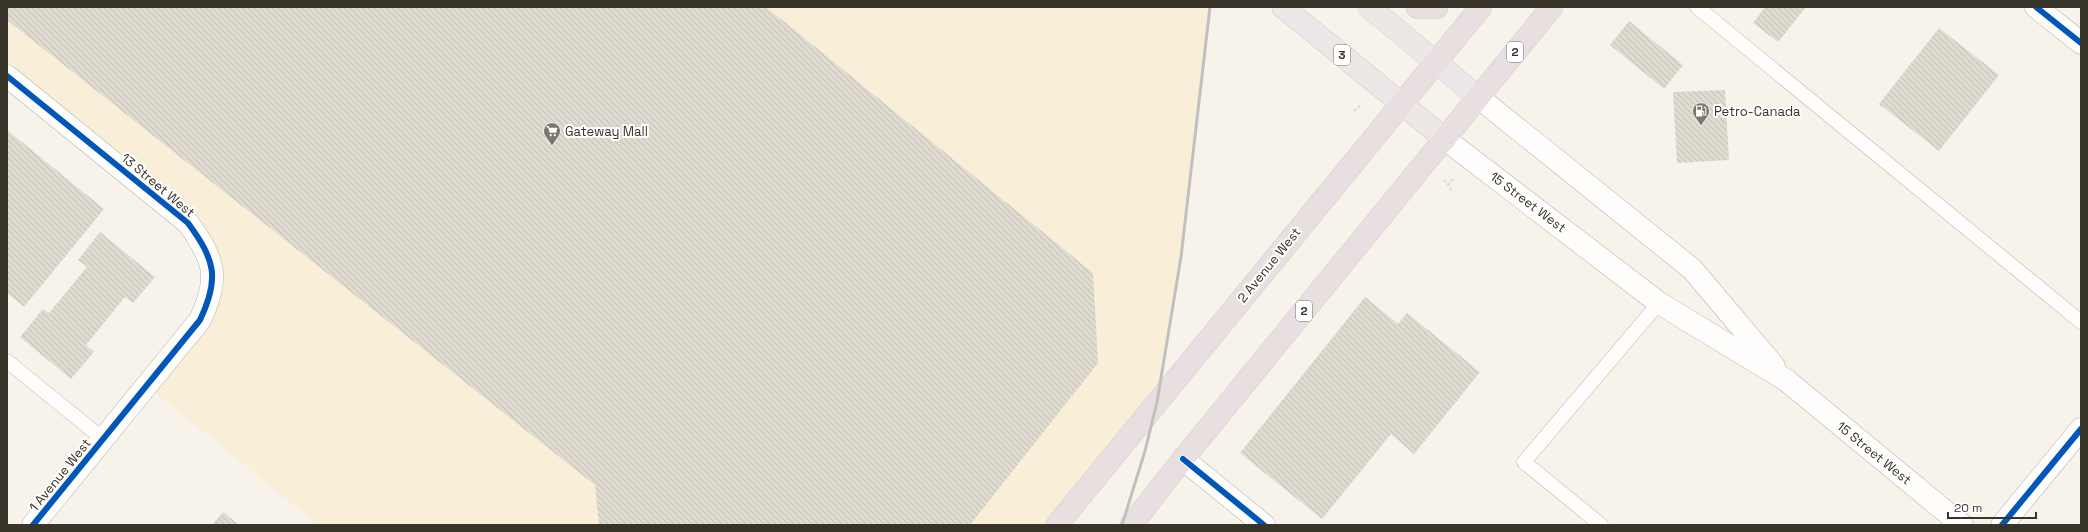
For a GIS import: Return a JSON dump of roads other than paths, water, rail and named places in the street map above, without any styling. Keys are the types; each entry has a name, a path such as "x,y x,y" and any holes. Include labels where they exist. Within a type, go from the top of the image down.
{"highway":[{"path":"1417,7 1437,7"},
{"name":"2 Avenue West","path":"1058,525 1400,104 1482,7"},
{"name":"2","path":"1131,525 1183,459 1552,7"}],"main road":[{"name":"15 Street West","path":"1283,7 1400,104 1659,303 1786,380 1962,525"},
{"name":"15 Street West","path":"1369,7 1478,97 1692,269 1786,380"},
{"path":"2036,7 2081,43"},
{"name":"13 Street West","path":"7,76 188,223 204,246 212,272 210,298 200,320 103,440"},
{"path":"2002,525 2081,429"},
{"name":"1 Avenue West","path":"33,525 103,440"},
{"path":"1183,459 1264,525"}],"lane":[{"path":"1697,7 2081,322"},
{"path":"1601,525 1524,462 1659,303"},
{"path":"7,361 103,440"}],"railway":[{"path":"1122,525 1145,451 1157,402 1181,257 1210,7"}],"place":[{"name":"Petro-Canada","path":"1701,126"},
{"name":"Gateway Mall","path":"552,146"}]}
